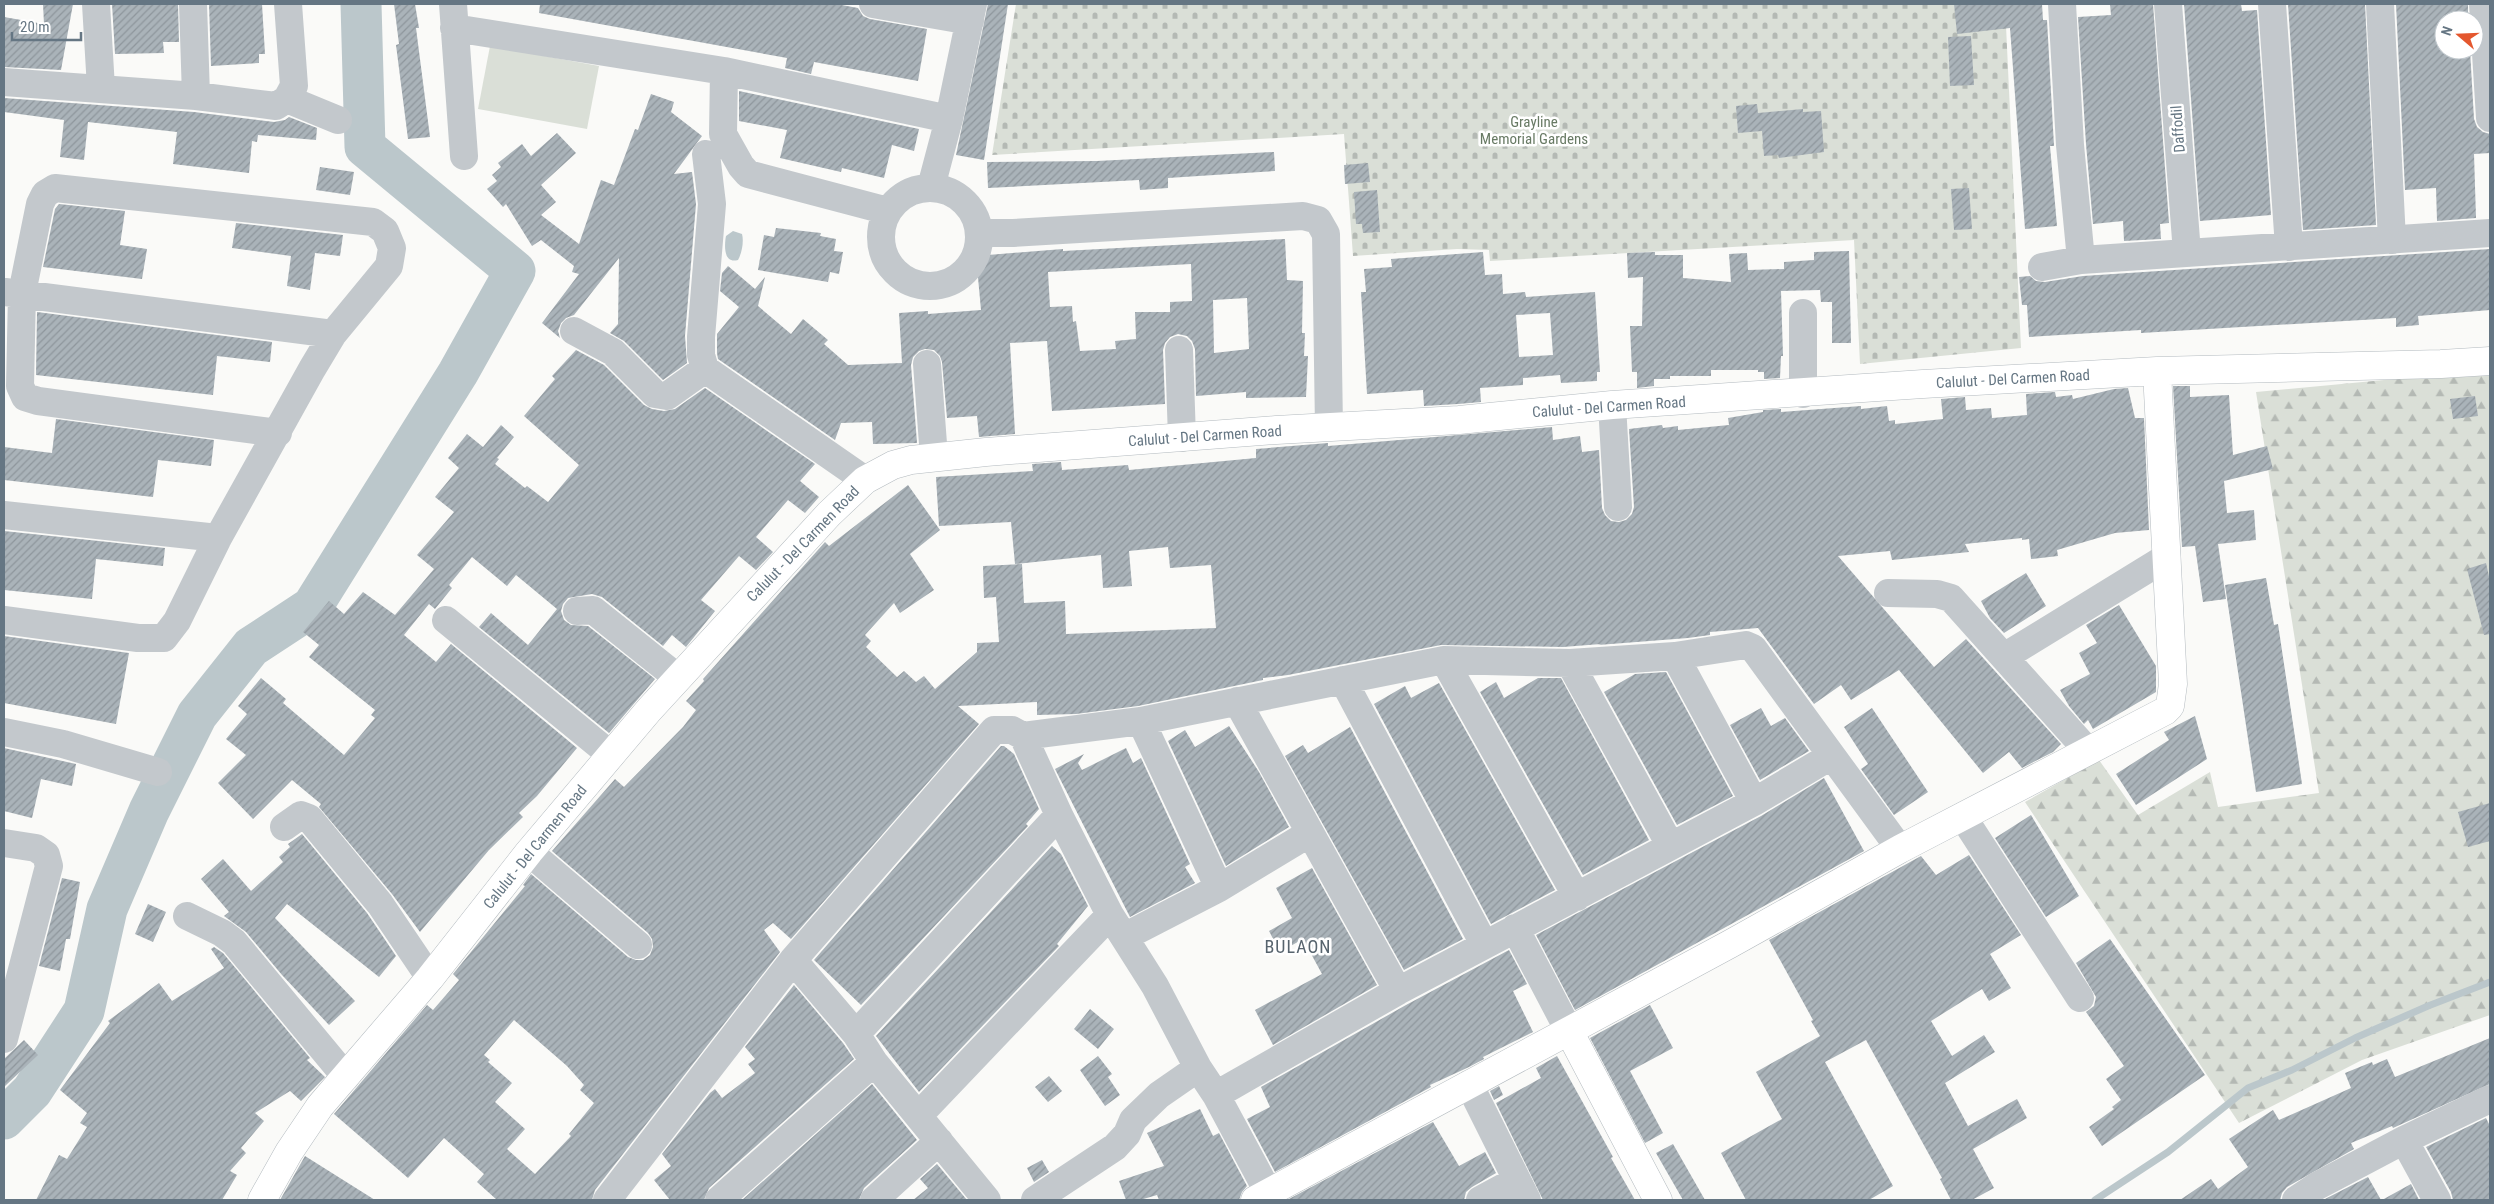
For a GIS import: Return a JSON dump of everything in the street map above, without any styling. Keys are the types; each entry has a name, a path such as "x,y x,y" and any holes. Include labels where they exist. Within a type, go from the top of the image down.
{"main road":[{"name":"Calulut - Del Carmen Road","path":"262,1200 289,1152 320,1106 430,978 529,852 611,755 678,678 829,514 865,480 893,466 934,457 1329,427 1459,420 1612,405 2157,371 2442,364 2490,361"},
{"path":"1262,1196 1569,1031 1900,849 2165,711 2170,706 2173,684 2157,371"},
{"path":"1569,1031 1658,1200"}],"street":[{"path":"96,4 101,88"},
{"path":"193,4 196,96"},
{"path":"4,82 196,96 276,106 287,99 294,86 288,4"},
{"path":"873,4 972,12 949,119 931,187"},
{"path":"2062,4 2070,145 2081,260"},
{"name":"Daffodil","path":"2168,4 2187,253"},
{"path":"2272,4 2289,247"},
{"path":"2380,4 2392,240"},
{"path":"2483,4 2490,118"},
{"path":"464,156 454,16 949,119"},
{"path":"724,71 724,134 741,166 748,174 888,211"},
{"path":"287,99 338,120"},
{"path":"706,154 712,204 701,337 701,354 705,369 865,480"},
{"path":"931,187 954,193 972,210 979,233 977,253 966,270 950,281 931,286 916,284 903,278 892,267 884,254 881,240 883,224 888,211 900,198 914,190 931,187"},
{"path":"4,620 138,638 164,638 177,621 218,538 278,433 333,334 389,266 392,248 385,231 373,222 55,188 45,194 40,204 13,292 20,386 25,397 38,401 278,433"},
{"path":"979,233 1013,233 1303,216 1318,220 1326,234 1329,427"},
{"path":"2042,267 2081,260 2490,233"},
{"path":"13,292 333,334"},
{"path":"1803,313 1803,394"},
{"path":"574,331 612,352 655,394 666,396 705,369"},
{"path":"1178,350 1182,438"},
{"path":"927,364 934,457"},
{"path":"1612,405 1618,507"},
{"path":"4,515 218,538"},
{"path":"2004,656 2167,558"},
{"path":"1888,593 1937,594 1951,598 2088,751"},
{"path":"576,611 593,610 678,678"},
{"path":"446,620 611,755"},
{"path":"607,1200 793,960 994,730 1012,730 1023,736 1141,721 1444,660 1570,663 1675,656 1746,645 1754,648 1900,849"},
{"path":"1675,656 1754,802"},
{"path":"1444,660 1577,897"},
{"path":"1570,663 1670,845"},
{"path":"1343,680 1484,944"},
{"path":"1237,701 1398,991"},
{"path":"1141,721 1219,888"},
{"path":"4,732 63,744 158,772"},
{"path":"1023,736 1059,815 1117,926 1155,986 1198,1068 1216,1095 1262,1196"},
{"path":"1216,1095 1398,991 1754,802 1831,756"},
{"path":"284,827 301,815 309,818 380,904 430,978"},
{"path":"856,1034 1059,815"},
{"path":"1963,817 2080,998"},
{"path":"919,1115 1117,926 1219,888 1310,833"},
{"path":"4,843 36,848 46,855 49,866 4,1040"},
{"path":"529,852 638,945"},
{"path":"187,916 222,933 234,942 346,1077"},
{"path":"1515,928 1569,1031"},
{"path":"793,960 856,1034 874,1062 987,1200"},
{"path":"719,1200 874,1062"},
{"path":"1035,1200 1115,1147 1127,1134 1133,1120 1159,1095 1198,1068"},
{"path":"1469,1084 1522,1190 1480,1200"},
{"path":"2312,1196 2404,1140 2489,1102"},
{"path":"874,1200 939,1140"},
{"path":"2404,1140 2437,1200"}],"green space":[{"name":"Grayline Memorial Gardens","path":"1016,4 2005,4 2021,348 1860,364 1854,240 1490,261 1489,250 1457,249 1353,256 1344,134 992,155"},
{"path":"490,46 599,66 587,129 478,109"},
{"path":"2490,370 2490,1015 2362,1060 2239,1123 2025,802 2099,760 2138,815 2210,772 2218,807 2319,793 2256,392"}],"shaded area":[{"path":"733,231 742,234 743,240 738,260 733,261 726,254 725,245 726,236"}],"building":[{"path":"43,4 73,4 61,70 4,67 4,17 44,24"},
{"path":"112,4 178,4 179,42 163,42 164,53 115,54"},
{"path":"209,4 262,4 265,54 259,54 259,63 211,66"},
{"path":"394,4 415,4 419,28 416,28 430,137 408,139 396,45 399,44"},
{"path":"540,4 836,4 858,8 863,16 870,19 927,29 918,81 814,62 811,74 785,68 787,58 539,13"},
{"path":"988,4 1008,4 984,160 956,155"},
{"path":"1954,4 2042,4 2043,20 2047,20 2054,146 2050,146 2057,226 2025,229 2010,28 1957,34"},
{"path":"2110,4 2153,4 2169,223 2160,224 2161,239 2124,241 2123,221 2093,224 2078,17 2111,15"},
{"path":"2184,4 2241,4 2242,11 2257,10 2271,215 2200,221"},
{"path":"2288,4 2365,4 2376,225 2303,230"},
{"path":"2396,4 2468,4 2468,10 2434,10 2434,60 2471,60 2474,119 2477,127 2483,132 2490,134 2490,153 2474,154 2476,218 2437,221 2436,188 2405,190"},
{"path":"1971,36 1974,85 1950,86 1948,37"},
{"path":"739,91 919,129 914,151 892,145 884,178 842,168 841,172 780,158 787,130 739,121"},
{"path":"651,94 674,102 671,112 702,136 674,174 692,172 696,204 685,336 687,363 663,380 624,341 610,333 618,324 619,258 574,315 566,318 561,323 558,331 560,338 542,323 579,274 572,272 574,266 541,240 532,246 506,204 503,207 487,189 497,181 492,175 501,167 498,163 522,144 531,156 557,133 576,153 541,185 556,202 541,215 579,244 601,180 614,185 635,129 638,130"},
{"path":"4,98 194,112 274,122 285,120 289,117 317,128 316,140 258,135 257,142 252,141 249,173 173,164 177,132 88,122 84,160 60,157 64,120 4,112"},
{"path":"1757,104 1758,113 1803,109 1803,112 1821,111 1824,152 1779,158 1778,155 1764,156 1762,131 1738,133 1736,106"},
{"path":"1274,152 1275,171 1168,178 1168,188 1140,190 1139,180 988,188 987,162 1097,161"},
{"path":"1368,163 1370,182 1345,184 1344,165"},
{"path":"320,167 354,172 350,195 316,190"},
{"path":"1969,188 1972,229 1954,230 1951,189"},
{"path":"1377,190 1380,232 1363,233 1362,224 1356,224 1354,192"},
{"path":"59,204 125,211 120,245 147,249 142,279 43,267 55,209"},
{"path":"236,223 343,235 340,256 315,253 310,290 287,286 291,256 232,248"},
{"path":"776,228 821,233 820,236 836,239 834,251 843,252 839,274 830,272 828,282 758,270 764,235 774,237"},
{"path":"1285,239 1287,280 1303,281 1302,333 1305,333 1304,356 1308,356 1306,397 1246,398 1246,392 1196,396 1195,349 1192,341 1187,336 1178,334 1170,337 1165,343 1163,350 1165,404 1052,411 1047,341 1010,343 1015,434 979,437 977,416 947,418 942,362 940,356 934,350 925,349 919,351 913,357 911,365 917,443 873,444 872,422 841,423 835,440 718,359 717,334 739,307 720,291 722,273 728,266 755,289 765,277 758,306 791,334 803,319 828,340 824,344 848,365 902,363 899,313 928,311 928,314 981,310 976,256 1063,249 1063,251","holes":["1191,264 1192,301 1170,302 1170,312 1135,312 1136,339 1115,341 1116,349 1080,351 1076,321 1073,322 1072,306 1050,307 1048,272","1247,298 1249,349 1214,353 1213,300"]},
{"path":"2490,249 2490,310 2418,316 2419,325 2396,327 2396,318 2141,333 2141,330 2029,337 2027,305 2022,305 2019,277 2030,276 2036,281 2045,282 2083,276"},
{"path":"1849,251 1851,343 1832,343 1832,302 1821,302 1820,290 1781,291 1783,356 1781,356 1780,378 1764,379 1764,372 1758,372 1758,370 1711,370 1711,376 1670,376 1670,379 1654,379 1654,386 1637,388 1637,372 1632,372 1630,326 1642,326 1643,277 1628,278 1627,253 1655,252 1655,255 1683,255 1683,278 1731,282 1729,254 1747,253 1748,270 1784,269 1784,262 1814,260 1814,252"},
{"path":"1483,252 1485,275 1502,274 1503,294 1525,292 1526,297 1595,292 1600,372 1597,372 1597,381 1561,383 1560,375 1523,378 1523,385 1480,388 1481,402 1424,406 1423,390 1367,394 1361,292 1366,292 1364,269 1392,267 1391,259","holes":["1550,313 1553,355 1519,357 1516,315"]},
{"path":"37,312 272,342 270,362 217,356 213,395 36,375"},
{"path":"576,350 604,365 644,405 652,409 664,411 675,409 705,388 815,464 800,481 819,497 805,513 788,500 756,537 773,552 756,570 739,556 701,600 715,611 686,647 672,635 663,646 602,597 592,594 568,598 563,604 561,611 564,620 571,625 588,626 655,679 609,733 479,627 491,613 528,645 557,609 516,575 507,586 472,557 449,585 452,588 435,609 429,604 404,635 436,662 451,644 577,748 537,796 519,813 523,817 489,850 420,932 392,894 319,807 321,804 292,780 253,819 218,783 246,755 226,739 247,714 238,706 261,678 286,699 283,703 344,755 375,718 371,715 375,710 309,657 319,645 303,632 329,601 344,614 363,592 395,615 434,569 417,555 454,512 435,497 459,468 448,458 467,434 483,447 501,425 514,437 497,458 499,459 495,464 525,488 527,486 548,502 579,465 524,416 555,379 552,376"},
{"path":"2173,386 2190,386 2190,397 2229,395 2233,455 2267,446 2273,469 2224,481 2227,513 2254,510 2256,540 2218,544 2226,599 2203,602 2195,546 2182,547"},
{"path":"2128,388 2135,418 2144,418 2149,530 2115,533 2057,550 2058,556 2031,559 2029,539 2022,540 2022,538 1965,544 1969,552 1892,560 1890,551 1838,556 1934,667 1966,639 2061,744 2053,752 2022,768 2009,752 1983,773 1899,670 1851,700 1841,685 1814,704 1758,628 1710,632 1710,635 1688,638 1563,647 1441,645 1288,675 1263,678 1263,680 1138,706 1076,714 1037,715 1037,702 958,706 979,724 791,939 773,923 764,930 780,952 595,1190 592,1200 497,1200 477,1182 484,1174 444,1138 408,1178 334,1114 427,1005 433,1010 459,980 453,974 525,886 523,885 531,874 628,957 643,960 650,955 653,947 652,939 648,933 552,851 615,779 624,787 683,727 696,710 686,701 704,681 703,679 825,542 829,546 908,485 940,530 910,554 934,590 900,613 894,603 865,635 871,641 866,647 897,677 904,671 916,682 924,676 935,689 977,652 977,643 999,642 996,597 984,598 983,566 1022,564 1024,603 1065,601 1066,634 1216,628 1211,565 1170,568 1168,547 1129,551 1132,586 1103,588 1101,555 1015,564 1011,522 939,526 936,477 1033,471 1032,464 1061,462 1062,470 1128,465 1129,470 1256,458 1256,449 1328,443 1328,446 1552,427 1553,440 1580,436 1582,452 1599,450 1602,508 1605,515 1611,521 1619,522 1626,520 1632,514 1634,507 1629,429 1662,425 1663,428 1678,426 1678,430 1729,425 1728,418 1763,412 1763,410 1781,409 1781,412 1861,406 1861,409 1887,406 1889,421 1895,420 1895,424 1943,419 1941,399 1965,397 1966,410 1991,408 1992,418 2027,415 2026,394 2055,392 2056,397 2072,395 2073,399 2114,389","holes":["514,1020 567,1066 584,1085 580,1090 594,1103 569,1134 571,1136 535,1174 507,1149 525,1129 495,1102 512,1083 488,1062 490,1060 484,1055"]},
{"path":"2475,396 2478,416 2453,419 2450,399"},
{"path":"56,419 214,440 211,466 158,460 153,497 4,480 4,447 52,453"},
{"path":"4,531 165,548 163,566 96,559 92,599 4,590"},
{"path":"2486,563 2490,581 2490,634 2484,635 2467,569"},
{"path":"2026,573 2046,606 2004,633 1990,618 1981,601"},
{"path":"2266,578 2274,625 2278,624 2302,784 2256,792 2225,585"},
{"path":"2119,605 2156,666 2156,692 2093,729 2088,720 2084,724 2069,706 2060,690 2090,674 2079,653 2097,643 2086,625"},
{"path":"4,636 129,653 116,724 4,703"},
{"path":"1666,672 1733,796 1677,825 1604,692 1635,674"},
{"path":"1538,678 1561,678 1649,840 1583,875 1480,692 1496,682 1504,698"},
{"path":"1439,683 1555,890 1491,924 1374,704 1405,686 1411,698"},
{"path":"1761,708 1771,726 1785,718 1809,751 1760,780 1730,725"},
{"path":"1872,708 1928,792 1894,815 1861,769 1868,764 1844,727"},
{"path":"2195,716 2207,759 2136,805 2116,774 2169,740 2164,732"},
{"path":"1229,726 1259,772 1289,827 1226,866 1168,741 1185,730 1195,747"},
{"path":"1350,727 1463,939 1404,970 1285,756 1303,745 1308,753"},
{"path":"1001,746 1004,746 1014,754 1039,809 1026,824 1028,826 861,1005 814,960"},
{"path":"4,748 76,764 72,786 41,779 32,818 4,811"},
{"path":"1126,748 1133,763 1141,758 1190,864 1185,867 1195,883 1130,917 1055,769 1084,754 1078,763 1082,770"},
{"path":"1824,778 1864,851 1575,1010 1536,935 1761,816"},
{"path":"2490,803 2490,841 2468,847 2458,812"},
{"path":"2031,815 2079,896 2046,917 1995,838"},
{"path":"302,834 367,913 396,956 379,977 287,904 275,918 355,1001 329,1025 282,975 246,932 224,916 229,912 201,879 223,859 251,891 283,862 279,857 290,847 288,844"},
{"path":"1052,846 1061,854 1088,906 1057,944 1059,946 919,1092 876,1036"},
{"path":"1969,855 2021,935 1990,954 2011,988 1989,1001 1982,989 1931,1021 1952,1056 1984,1035 1995,1052 1945,1083 1968,1126 2017,1099 2027,1118 1973,1149 1994,1188 1972,1200 1951,1200 1940,1179 1942,1178 1866,1040 1825,1062 1893,1186 1869,1200 1746,1200 1721,1153 1782,1119 1756,1072 1820,1036 1769,940 1921,856 1936,875"},
{"path":"1312,868 1377,985 1273,1045 1255,1010 1322,974 1303,939 1280,952 1269,931 1292,918 1276,888"},
{"path":"62,878 80,882 70,939 66,939 60,971 39,966"},
{"path":"148,904 166,912 153,942 135,934"},
{"path":"2110,939 2205,1075 2102,1146 2089,1127 2114,1109 2112,1107 2121,1100 2106,1079 2124,1066 2086,1012 2094,1006 2096,997 2076,963"},
{"path":"214,947 223,953 310,1058 307,1060 325,1077 301,1101 290,1091 255,1113 264,1121 241,1148 246,1153 230,1171 237,1175 222,1200 36,1200 59,1155 67,1159 87,1127 80,1123 87,1113 60,1090 110,1023 108,1021 159,983 172,1001 224,968 211,949"},
{"path":"1509,950 1527,984 1513,991 1533,1032 1483,1057 1484,1059 1469,1067 1430,1085 1431,1087 1275,1172 1247,1119 1270,1107 1261,1087 1406,1005"},
{"path":"794,985 843,1043 854,1059 709,1188 704,1200 670,1200 654,1180 671,1166 662,1154 710,1093 715,1089 722,1098 755,1073 748,1064 755,1059 745,1047"},
{"path":"1650,1005 1673,1048 1630,1071 1663,1133 1645,1143 1590,1038"},
{"path":"1090,1009 1114,1029 1098,1049 1074,1029"},
{"path":"2490,1038 2490,1084 2393,1128 2392,1126 2351,1143 2354,1149 2287,1187 2282,1193 2280,1200 2180,1200 2211,1179 2218,1189 2248,1167 2229,1139 2273,1110 2279,1120 2351,1088 2345,1073 2372,1062 2373,1065 2387,1059 2395,1077"},
{"path":"24,1040 38,1055 4,1087 4,1059"},
{"path":"1098,1056 1112,1074 1108,1077 1120,1095 1105,1106 1080,1070"},
{"path":"1557,1056 1635,1200 1543,1200 1496,1103 1541,1078 1536,1068"},
{"path":"1049,1076 1062,1091 1048,1102 1035,1087"},
{"path":"872,1084 917,1140 864,1188 859,1200 742,1200"},
{"path":"1499,1086 1503,1095 1494,1100 1490,1091"},
{"path":"1200,1109 1213,1136 1219,1133 1247,1186 1239,1200 1159,1200 1157,1195 1140,1200 1126,1200 1119,1181 1164,1166 1147,1133"},
{"path":"2486,1118 2490,1126 2490,1200 2453,1200 2451,1192 2426,1147"},
{"path":"1433,1122 1459,1166 1485,1152 1496,1173 1466,1192 1464,1200 1287,1200"},
{"path":"1673,1144 1705,1200 1683,1200 1656,1153"},
{"path":"305,1156 375,1200 280,1200"},
{"path":"1042,1160 1049,1172 1034,1182 1027,1168"},
{"path":"937,1164 967,1200 913,1200 928,1188 920,1179"},
{"path":"2368,1177 2381,1200 2324,1200 2325,1199"},
{"path":"2411,1184 2419,1200 2382,1200"}],"waterway":[{"path":"4,1119 32,1091 84,1011 107,909 149,811 197,715 251,647 312,607 458,373 515,271 365,147 361,4"},
{"path":"2095,1200 2168,1152 2248,1088 2292,1070 2355,1038 2428,1006 2490,982"}],"district":[{"name":"BULAON","path":"1298,946"}]}
